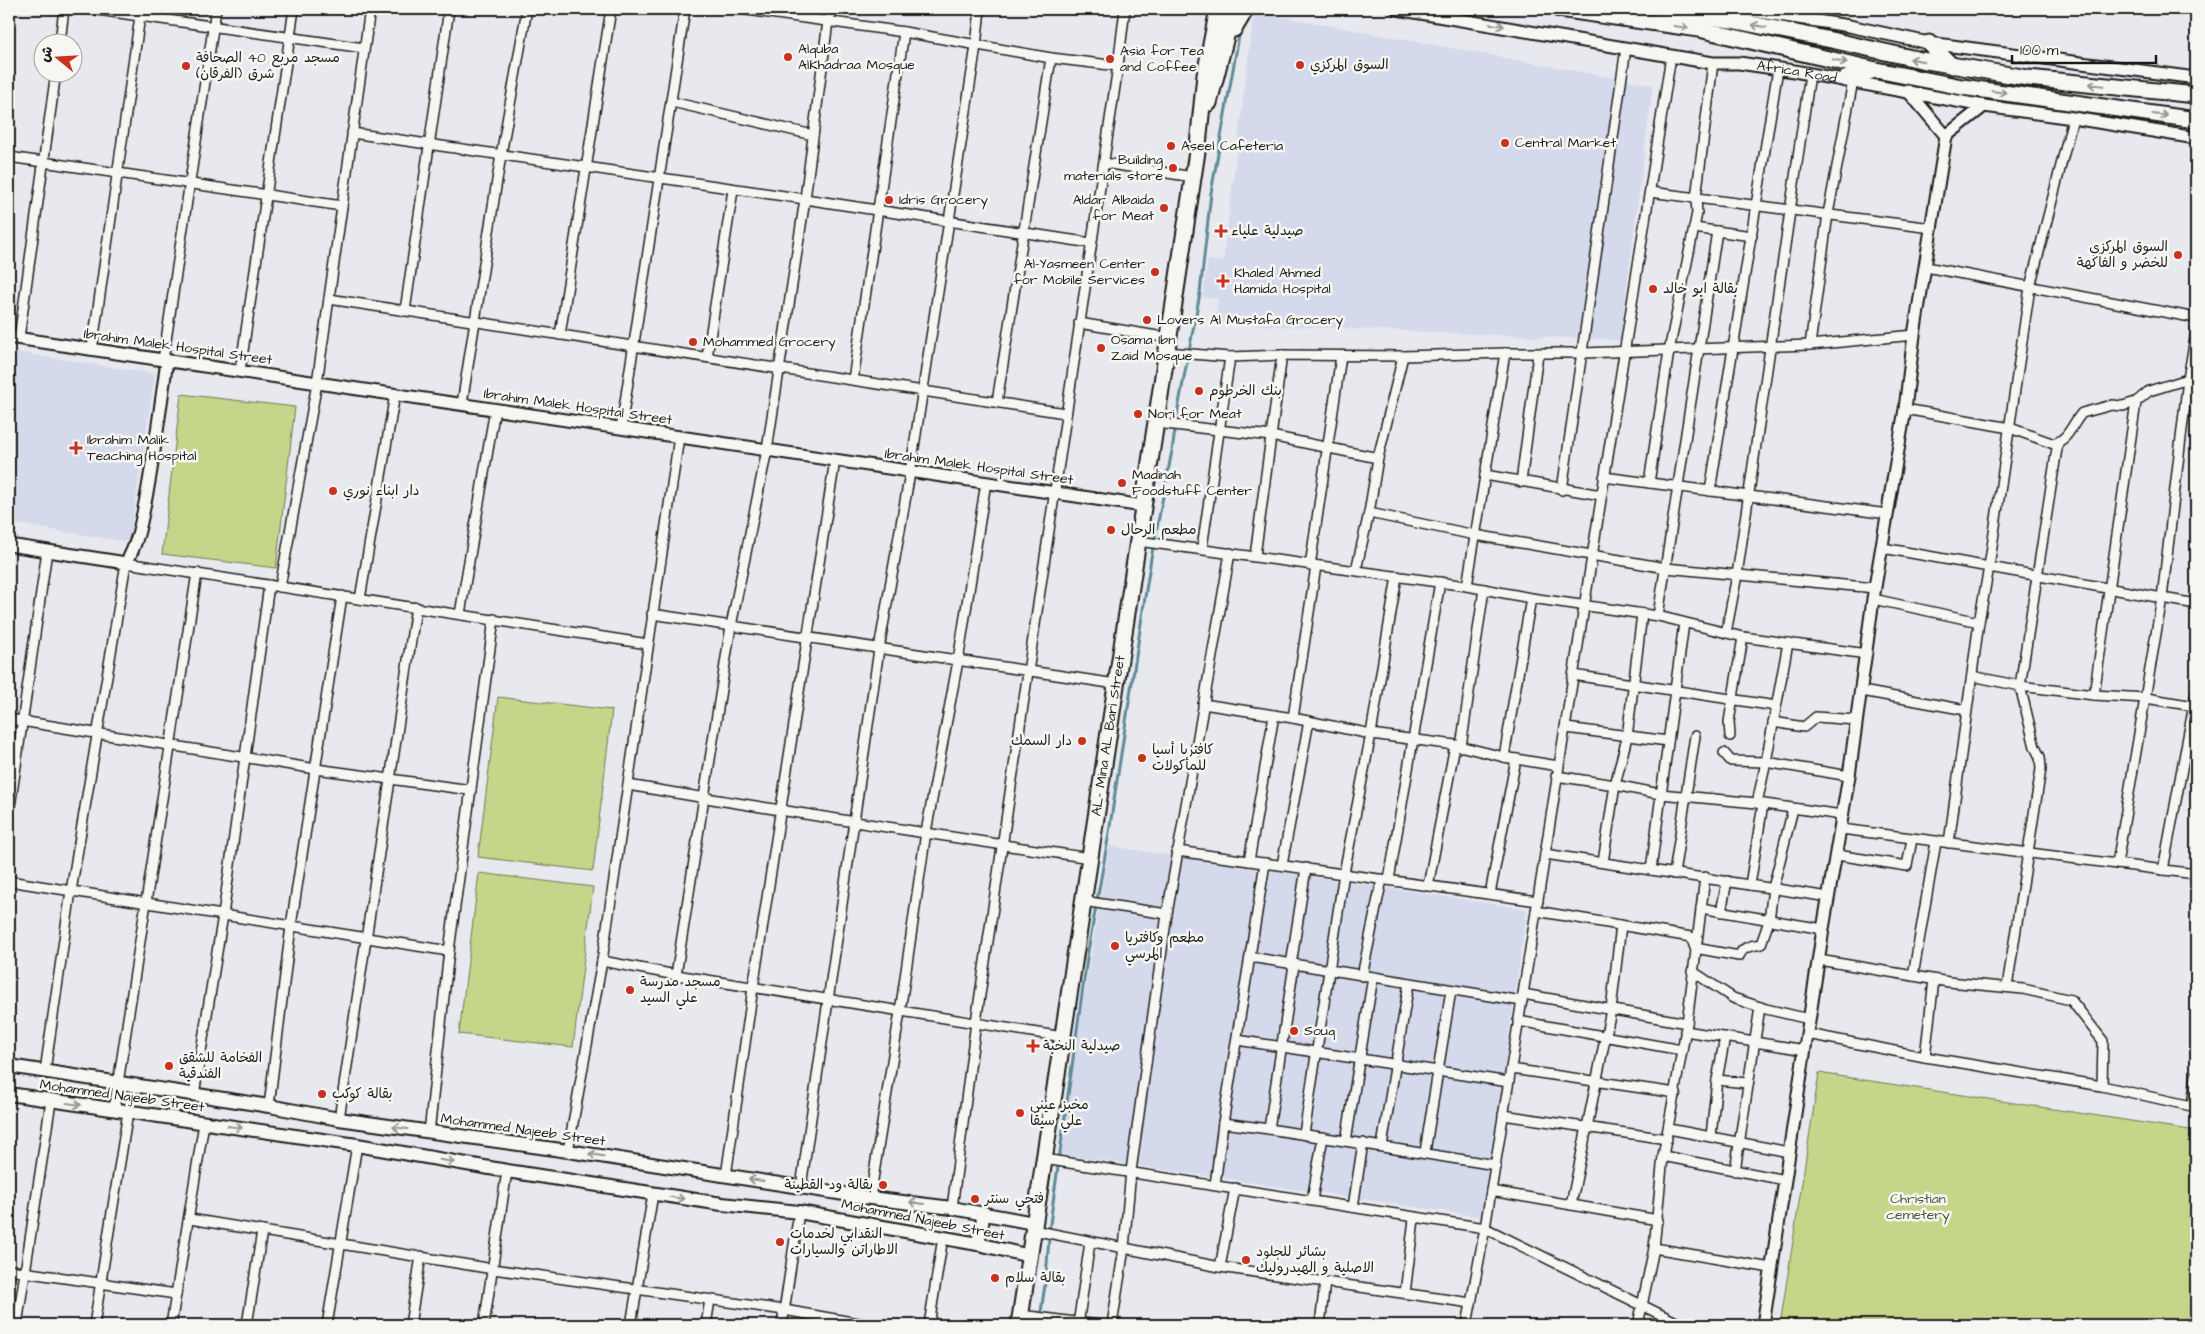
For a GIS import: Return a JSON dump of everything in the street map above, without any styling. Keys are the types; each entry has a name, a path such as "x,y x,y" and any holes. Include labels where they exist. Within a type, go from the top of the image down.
{"highway":[{"path":"1209,9 1215,54"},
{"path":"1215,54 1218,9"},
{"name":"Africa Road","path":"1559,9 1699,29 1876,70 1962,87 2196,120"},
{"path":"1659,9 1731,20 1952,66 2028,78 2196,96"},
{"path":"1215,54 1240,11"},
{"path":"1929,43 1952,66"},
{"name":"AL- Mina AL Bari Street","path":"1020,1320 1193,177 1215,54"},
{"path":"1849,80 1876,70"}],"main road":[{"name":"Mohammed Najeeb Street","path":"9,1066 269,1106 339,1119 568,1151 870,1198 952,1208 984,1213 1034,1226"},
{"name":"Mohammed Najeeb Street","path":"9,1094 357,1145 653,1194 799,1212 943,1237 1030,1256"},
{"path":"978,1244 984,1213"}],"street":[{"path":"61,32 64,9"},
{"path":"91,9 141,12 212,27 364,48"},
{"path":"45,1072 97,733 126,563 140,530 150,476 189,183 216,9"},
{"path":"240,372 294,9"},
{"path":"280,587 317,383 370,9"},
{"path":"405,311 449,9"},
{"path":"462,404 501,155 527,9"},
{"path":"560,335 611,9"},
{"path":"621,428 685,9"},
{"path":"740,9 904,32 1051,58 1118,66"},
{"path":"676,975 731,626 767,450 805,199 828,21 832,9"},
{"path":"801,1187 880,648 923,390 976,46 980,9"},
{"path":"952,1208 976,1022 1090,243 1104,163 1125,9"},
{"name":"Africa Road","path":"1397,9 1712,63 1739,63 1849,80 1984,106 2196,138"},
{"path":"1740,9 1849,26 1929,43 2196,78"},
{"path":"92,350 116,172 141,12"},
{"path":"853,380 904,32"},
{"path":"1562,490 1626,48"},
{"path":"1467,1325 1496,1165 1556,776 1566,728 1591,556 1626,352 1671,56"},
{"path":"997,402 1051,58"},
{"path":"1649,483 1669,351 1694,228 1712,63"},
{"path":"1710,491 1778,69"},
{"path":"1726,633 1737,575 1810,74"},
{"path":"1810,345 1849,80"},
{"path":"14,338 44,160 55,82"},
{"path":"1908,91 1946,136"},
{"path":"672,102 813,135"},
{"path":"1763,1325 1823,929 1837,855 1856,720 1862,691 1874,594 1883,548 1905,408 1914,335 1946,136 1984,106"},
{"path":"1949,843 1966,710 2030,287 2073,118"},
{"path":"352,133 805,199 1090,243"},
{"path":"9,157 44,160 342,206"},
{"path":"1104,163 1193,177"},
{"path":"707,357 733,190"},
{"path":"1650,192 1932,228"},
{"path":"1694,228 1752,236"},
{"path":"1658,616 1717,231"},
{"path":"1926,268 2196,318"},
{"path":"329,299 1066,412"},
{"path":"1079,324 1230,358 1282,355 1403,356 1733,349 1810,345 1914,335"},
{"path":"2117,864 2162,598 2192,379 2196,332"},
{"name":"Ibrahim Malek Hospital Street","path":"14,338 835,460 910,473 986,482 1143,506"},
{"path":"1467,586 1505,353"},
{"path":"1521,482 1538,354"},
{"path":"1255,556 1282,355"},
{"path":"1293,718 1342,356"},
{"path":"1356,570 1369,513 1378,458 1403,356"},
{"path":"1202,548 1230,358"},
{"path":"1905,408 2010,428 2054,444 2069,433 2082,413 2112,404 2123,406 2136,402 2148,391 2192,379"},
{"path":"360,599 395,394"},
{"path":"2094,695 2136,402"},
{"path":"460,614 495,409"},
{"path":"1156,423 1271,436 1378,458"},
{"path":"568,1151 602,961 679,437"},
{"path":"2006,987 2041,769 2040,756 2035,747 2020,686 2058,442"},
{"path":"726,1176 753,988 835,460"},
{"path":"1485,475 1562,490 1601,495"},
{"path":"1604,477 1888,514"},
{"path":"870,1198 900,1012 926,832 958,660 986,482"},
{"path":"1369,513 1591,556 1666,568 1737,575 1874,594 1979,622"},
{"path":"1138,541 1202,548 1313,566 1356,570 1467,586 1532,598 1658,616 1742,637 1867,654"},
{"path":"9,545 648,644"},
{"path":"1883,548 2196,604"},
{"path":"9,814 47,551"},
{"path":"1112,1325 1124,1248 1131,1172 1167,914 1230,553"},
{"path":"114,1109 197,573"},
{"path":"1304,1134 1344,873 1371,734 1397,576"},
{"path":"1362,976 1386,879 1413,740 1440,582"},
{"path":"194,1095 222,915 269,585"},
{"path":"1428,886 1458,746 1484,589"},
{"path":"269,1106 291,926 342,596"},
{"path":"1504,757 1532,598"},
{"path":"339,1119 416,608"},
{"path":"652,614 1116,684"},
{"path":"1602,862 1615,785 1627,737 1642,614"},
{"path":"429,1132 449,951 494,619"},
{"path":"1651,870 1684,622"},
{"path":"1730,736 1729,722 1742,637"},
{"path":"1750,885 1766,762 1788,643"},
{"path":"1573,675 1776,706"},
{"path":"1972,676 2020,686 2094,695 2146,698 2194,706"},
{"path":"1862,691 1966,710"},
{"path":"2163,870 2196,694"},
{"path":"1203,704 1293,718 1371,734 1458,746 1504,757 1558,766"},
{"path":"1249,861 1274,715"},
{"path":"1773,722 1804,727 1816,717 1856,720"},
{"path":"9,719 316,769 471,790"},
{"path":"1282,865 1309,721"},
{"path":"1566,728 1668,741"},
{"path":"1674,874 1695,736"},
{"path":"1724,753 1731,761 1766,762 1849,776"},
{"path":"1490,894 1516,759"},
{"path":"1556,776 1660,794 1760,803 1842,815"},
{"path":"628,785 854,823 926,832 1090,858"},
{"path":"1696,948 1739,956 1741,951 1748,946 1761,944 1769,921 1773,888 1793,809"},
{"path":"1841,829 2196,874"},
{"path":"1837,855 1907,866 1912,838"},
{"path":"1913,976 1936,842"},
{"path":"1178,851 1538,901"},
{"path":"1545,854 1829,897"},
{"path":"1215,1185 1223,1123 1265,863"},
{"path":"1269,1129 1306,868"},
{"path":"1638,1325 1654,1248 1663,1156 1676,1094 1705,877"},
{"path":"9,881 449,951"},
{"path":"1721,912 1727,881"},
{"path":"1083,901 1167,914"},
{"path":"1701,908 1823,929"},
{"path":"1536,911 1691,937 1696,948"},
{"path":"1572,1205 1611,1010 1621,925"},
{"path":"1250,957 1451,990 1522,997 1611,1010 1754,1043 1805,1050"},
{"path":"1819,960 1934,980 2023,989 2071,1000 2103,1041 2102,1086"},
{"path":"602,961 753,988 1063,1037"},
{"path":"1692,971 1732,998 1810,1019"},
{"path":"1346,1141 1373,978"},
{"path":"1925,1056 1934,980"},
{"path":"1382,1146 1409,983"},
{"path":"1425,1152 1451,990"},
{"path":"1735,1171 1741,1142 1747,1083 1760,1007"},
{"path":"1518,1021 1682,1050"},
{"path":"1808,1034 2102,1086 2194,1107 2196,1075"},
{"path":"1711,1136 1717,1080 1725,1037"},
{"path":"1237,1040 1396,1063 1509,1082"},
{"path":"1511,1069 1676,1094"},
{"path":"1717,1080 1747,1083"},
{"path":"17,1325 51,1101"},
{"path":"94,1325 128,1112"},
{"path":"1504,1115 1666,1139"},
{"path":"171,1325 190,1219 204,1123"},
{"path":"1223,1123 1425,1152 1496,1165"},
{"path":"1669,1128 1789,1152"},
{"path":"1312,1200 1323,1137"},
{"path":"1352,1207 1363,1143"},
{"path":"327,1325 357,1145"},
{"path":"1663,1156 1785,1180"},
{"path":"1044,1159 1312,1200 1414,1219 1485,1228 1682,1325"},
{"path":"484,1325 508,1171"},
{"path":"1220,1267 1235,1188"},
{"path":"1491,1191 1658,1220"},
{"path":"631,1325 653,1194"},
{"path":"782,1325 799,1212"},
{"path":"190,1219 493,1269 637,1288 869,1325"},
{"path":"1405,1293 1414,1219"},
{"path":"1034,1226 1090,1242 1220,1267 1471,1303"},
{"path":"247,1325 262,1231"},
{"path":"929,1325 943,1237"},
{"path":"1078,1324 1090,1242"},
{"path":"1654,1248 1771,1268"},
{"path":"410,1325 422,1256"},
{"path":"9,1270 176,1294"},
{"path":"1320,1325 1326,1282"},
{"path":"706,1325 710,1300"},
{"path":"1020,1320 1098,1325"}],"shaded area":[{"path":"1254,12 1653,85 1620,340 1215,323 1218,299 1203,297 1208,260 1223,262"},
{"name":"Ibrahim Malik Teaching Hospital","path":"9,351 155,374 129,542 9,523"},
{"name":"Souq","path":"1109,846 1527,909 1483,1217 1058,1154"}],"green space":[{"path":"181,394 295,407 276,568 162,554"},
{"path":"498,697 612,710 593,871 478,857"},
{"path":"479,873 593,887 573,1047 459,1034"},
{"name":"Christian cemetery","path":"1819,1073 2196,1131 2196,1325 1780,1325"}],"waterway":[{"path":"1039,1325 1046,1278 1050,1224 1088,951 1108,839 1151,558 1200,293 1211,193 1240,30"}],"place":[{"name":"Alquba AlKhadraa Mosque","path":"788,57"},
{"name":"Asia for Tea and Coffee","path":"1110,59"},
{"name":"السوق المركزي","path":"1300,65"},
{"name":"مسجد مربع 40 الصحافة شرق (الفرقان)","path":"186,66"},
{"name":"Central Market","path":"1505,143"},
{"name":"Aseel Cafeteria","path":"1171,146"},
{"name":"Building materials store","path":"1173,168"},
{"name":"Idris Grocery","path":"889,200"},
{"name":"Aldar Albaida for Meat","path":"1164,208"},
{"name":"صيدلية علياء","path":"1221,231"},
{"name":"السوق المركزي للخضر و الفاكهة","path":"2178,255"},
{"name":"Al-Yasmeen Center for Mobile Services","path":"1155,272"},
{"name":"Khaled Ahmed Hamida Hospital","path":"1223,281"},
{"name":"بقالة ابو خالد","path":"1653,289"},
{"name":"Lovers Al Mustafa Grocery","path":"1147,320"},
{"name":"Mohammed Grocery","path":"693,342"},
{"name":"Osama Ibn Zaid Mosque","path":"1101,348"},
{"name":"بنك الخرطوم","path":"1199,391"},
{"name":"Nori for Meat","path":"1138,414"},
{"name":"Ibrahim Malik Teaching Hospital","path":"76,448"},
{"name":"Madinah Foodstuff Center","path":"1122,483"},
{"name":"دار ابناء نوري","path":"333,491"},
{"name":"مطعم الرحال","path":"1111,530"},
{"name":"دار السمك","path":"1082,741"},
{"name":"كافتريا أسيا للمأكولات","path":"1142,758"},
{"name":"مطعم وكافتريا المرسي","path":"1115,946"},
{"name":"مسجد مدرسة علي السيد","path":"630,990"},
{"name":"Souq","path":"1294,1031"},
{"name":"صيدلية النخبة","path":"1033,1046"},
{"name":"الفخامة للشقق الفندقية","path":"169,1066"},
{"name":"بقالة كوكب","path":"322,1094"},
{"name":"مخبز عيني علي سيقا","path":"1020,1113"},
{"name":"بقالة ود القطينة","path":"883,1185"},
{"name":"فتحي سنتر","path":"975,1199"},
{"name":"النقدابي لخدمات الاطاراتن والسيارات","path":"780,1242"},
{"name":"بشائر للجلود الاصلية و الهيدروليك","path":"1246,1260"},
{"name":"بقالة سلام","path":"995,1278"}]}
